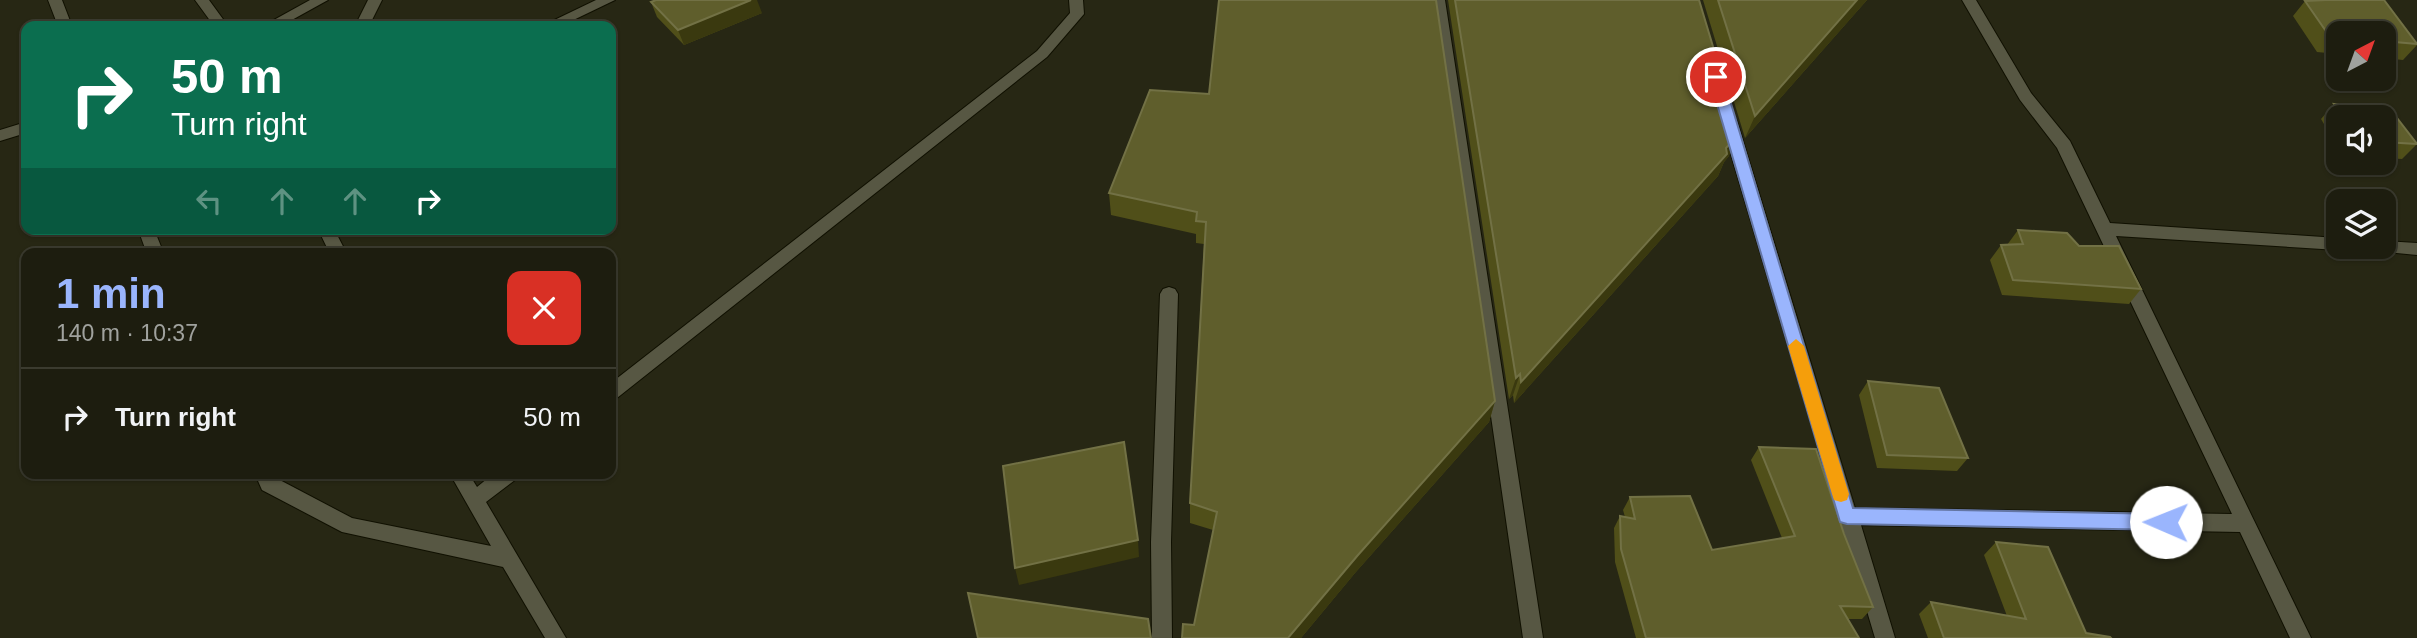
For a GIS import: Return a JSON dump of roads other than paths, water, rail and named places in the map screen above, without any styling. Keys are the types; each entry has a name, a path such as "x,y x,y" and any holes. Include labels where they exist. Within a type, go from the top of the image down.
{"street":[{"path":"55,0 63,21"},
{"path":"202,0 217,21"},
{"path":"280,21 321,0"},
{"path":"364,21 375,0"},
{"path":"560,21 608,0"},
{"path":"616,389 1042,54 1077,14 1076,0"},
{"path":"1438,0 1533,638"},
{"path":"1969,0 2025,96 2064,145 2301,638"},
{"path":"1725,106 1885,638"},
{"path":"0,136 21,129"},
{"path":"2106,229 2326,243"},
{"path":"2396,248 2417,249"},
{"path":"1162,638 1161,542 1169,294"},
{"path":"267,479 270,484 349,526 509,559"},
{"path":"462,479 556,638"},
{"path":"475,500 502,479"},
{"path":"1847,516 2246,523"}]}
